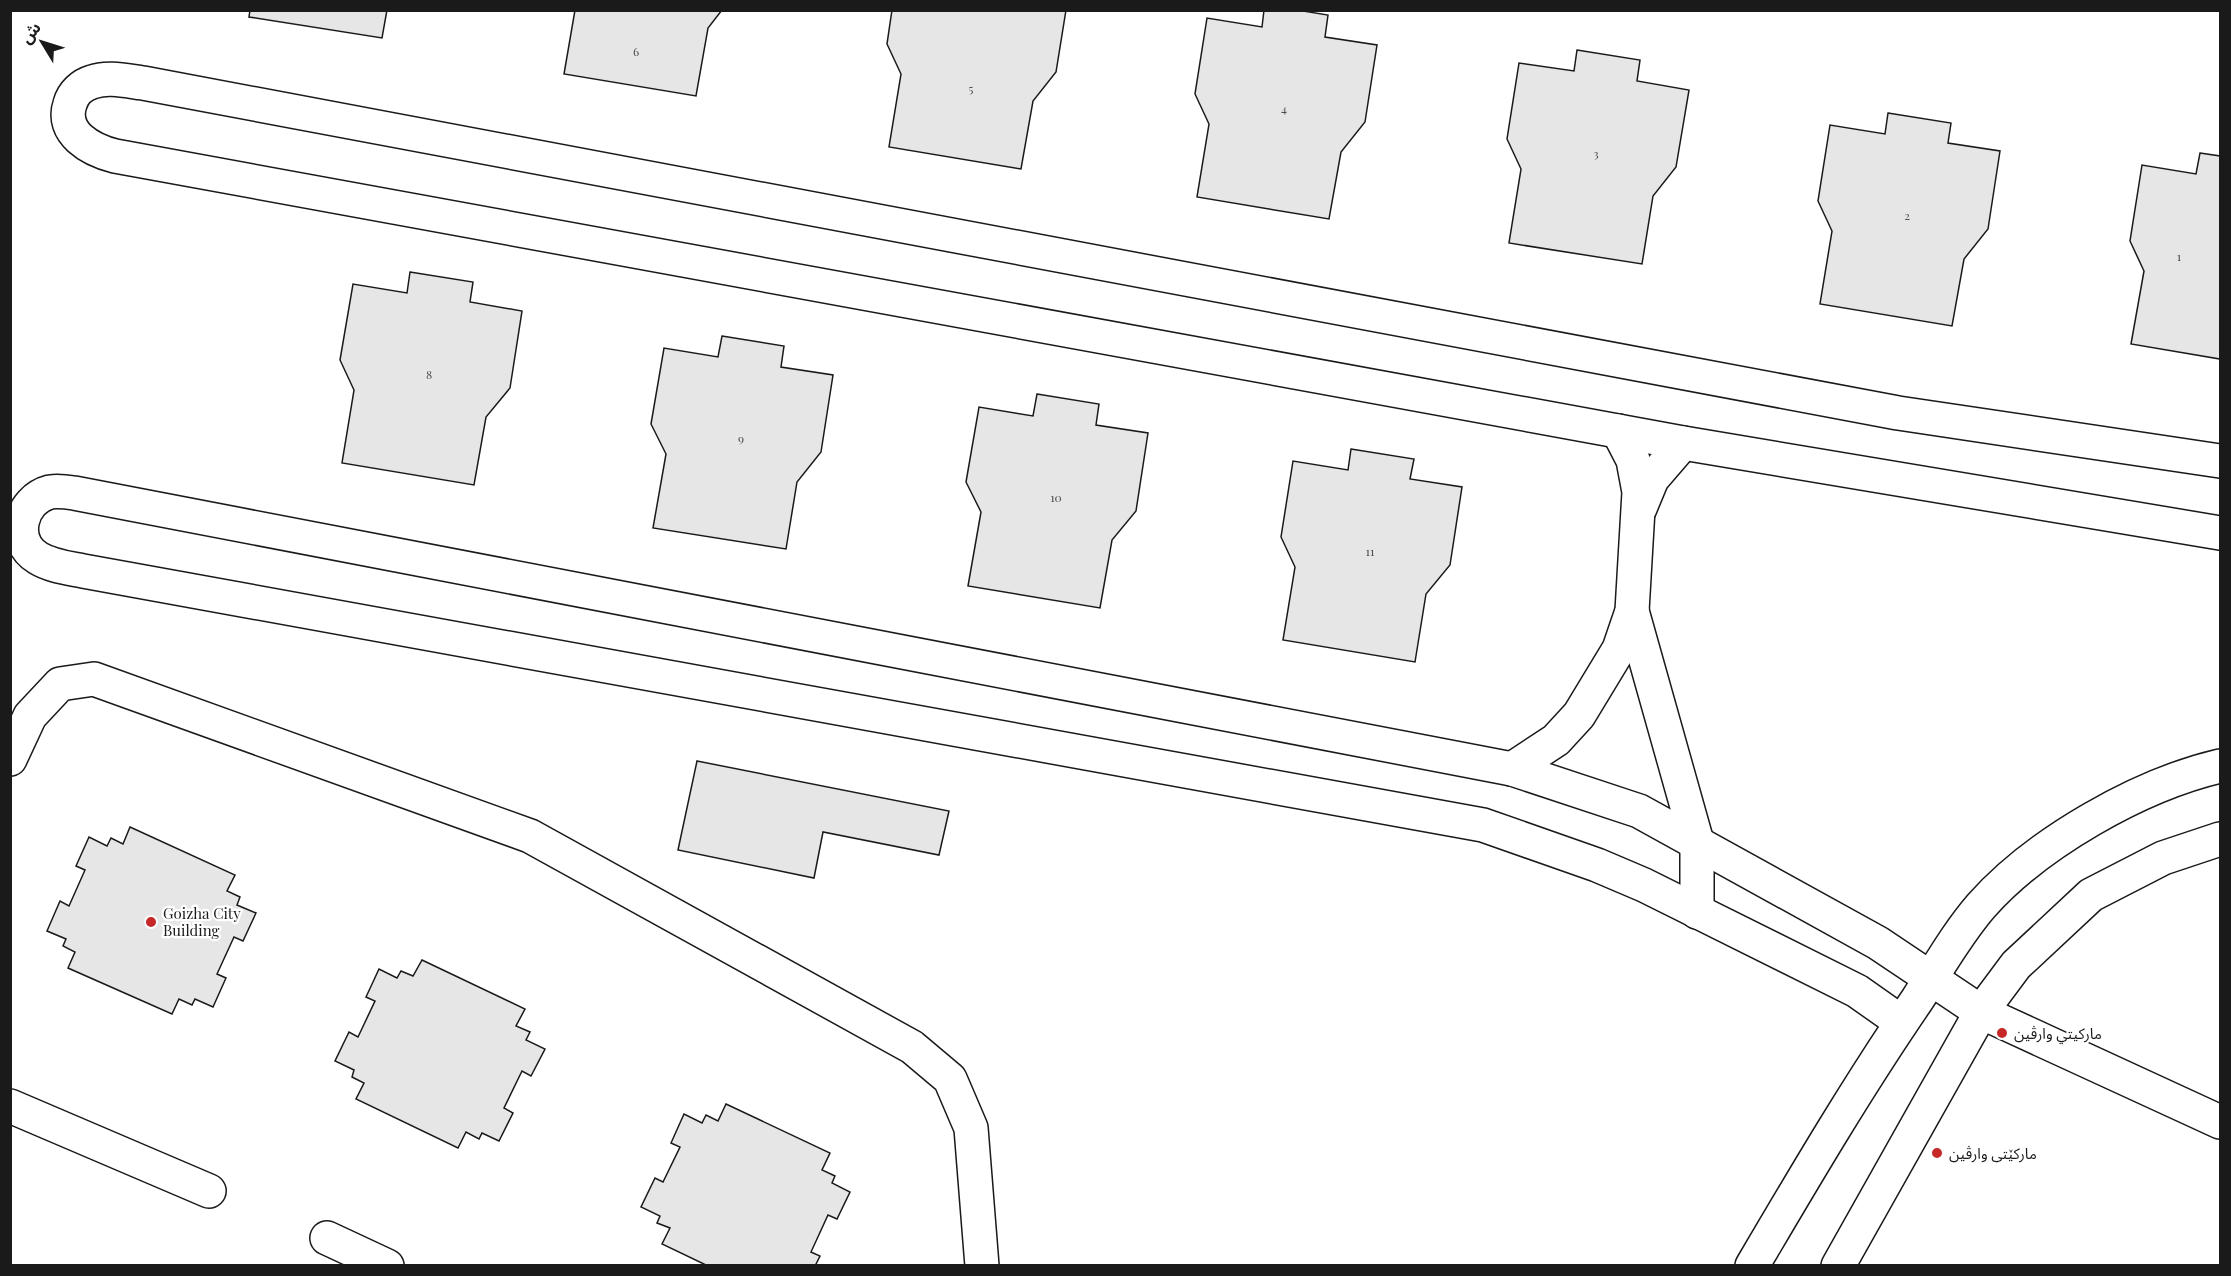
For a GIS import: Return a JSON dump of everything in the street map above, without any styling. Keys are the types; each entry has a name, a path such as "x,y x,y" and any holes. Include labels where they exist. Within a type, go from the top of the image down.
{"street":[{"path":"2220,461 1886,411 143,83 112,79 90,82 76,93 68,110 69,126 76,136 96,149 115,156 1683,443 2220,533"},
{"path":"1512,770 1556,740 1579,715 1619,649 1632,610 1640,508 1633,460 1618,431"},
{"path":"1640,508 1657,472 1683,443"},
{"path":"1901,1022 1857,991 1598,865 1483,825 83,572 37,558 22,541 21,522 25,512 41,496 51,492 74,493 1512,770 1639,811 1878,942 1981,1012 2220,1121"},
{"path":"1632,610 1697,842 1697,912"},
{"path":"10,759 30,716 60,684 94,679 530,836 912,1047 950,1079 971,1128 982,1266"},
{"path":"1752,1266 1830,1134 1901,1022 1957,938 1982,906 2017,872 2079,828 2154,788 2192,773 2220,766"},
{"path":"1838,1266 1981,1012 2016,965 2091,895 2163,858 2220,839"},
{"path":"10,1106 209,1191"},
{"path":"327,1238 387,1266"}],"building":[{"path":"250,10 387,10 382,38 249,17"},
{"path":"575,10 722,10 708,28 696,96 564,74"},
{"path":"892,10 1066,10 1056,72 1033,101 1021,169 889,147 901,74 887,44"},
{"path":"1264,10 1297,10 1328,15 1325,37 1377,45 1365,122 1341,152 1329,219 1197,197 1209,124 1195,94 1207,18 1262,27"},
{"path":"1577,50 1640,60 1637,81 1689,90 1676,167 1653,196 1642,264 1509,243 1521,169 1507,139 1519,63 1574,71"},
{"path":"1888,113 1951,123 1948,143 2000,151 1988,229 1964,259 1952,326 1820,304 1832,231 1818,201 1830,125 1885,134"},
{"path":"2200,153 2220,156 2220,359 2131,344 2144,271 2130,241 2142,165 2196,174"},
{"path":"410,272 473,282 470,302 522,311 510,388 486,417 474,485 342,463 354,390 340,360 353,284 407,293"},
{"path":"722,336 784,346 781,367 833,375 821,452 797,482 786,549 653,528 666,454 651,424 664,348 718,357"},
{"path":"1037,394 1099,404 1096,425 1148,433 1136,511 1112,540 1100,608 968,586 981,512 966,482 979,407 1033,416"},
{"path":"1351,449 1414,459 1410,479 1462,487 1450,565 1426,594 1415,662 1283,640 1295,567 1281,537 1293,461 1348,470"},
{"path":"697,761 949,811 939,855 823,832 814,878 678,850"},
{"name":"Goizha City Building","path":"130,827 235,875 227,891 240,897 237,905 256,913 243,941 234,937 217,974 226,978 213,1007 195,999 192,1005 179,999 172,1014 68,968 75,952 63,946 66,939 47,931 60,901 69,906 85,870 76,866 89,837 107,846 111,838 123,844"},
{"path":"422,960 525,1009 516,1026 530,1032 526,1040 545,1049 531,1076 522,1071 504,1108 513,1113 499,1141 482,1133 479,1139 466,1132 458,1148 356,1099 364,1083 352,1077 354,1070 335,1061 349,1032 358,1037 375,1001 366,997 379,969 397,978 401,971 413,976"},
{"path":"726,1104 830,1153 822,1170 835,1176 832,1183 850,1192 837,1219 828,1215 811,1252 820,1256 815,1266 708,1266 662,1244 670,1228 657,1223 660,1216 641,1207 655,1178 663,1182 680,1147 671,1143 684,1114 702,1123 706,1115 718,1121"}],"place":[{"name":"Goizha City Building","path":"151,922"},
{"name":"ماركيتي وارڤين","path":"2002,1033"},
{"name":"مارکێتی وارڤین","path":"1937,1153"}]}
